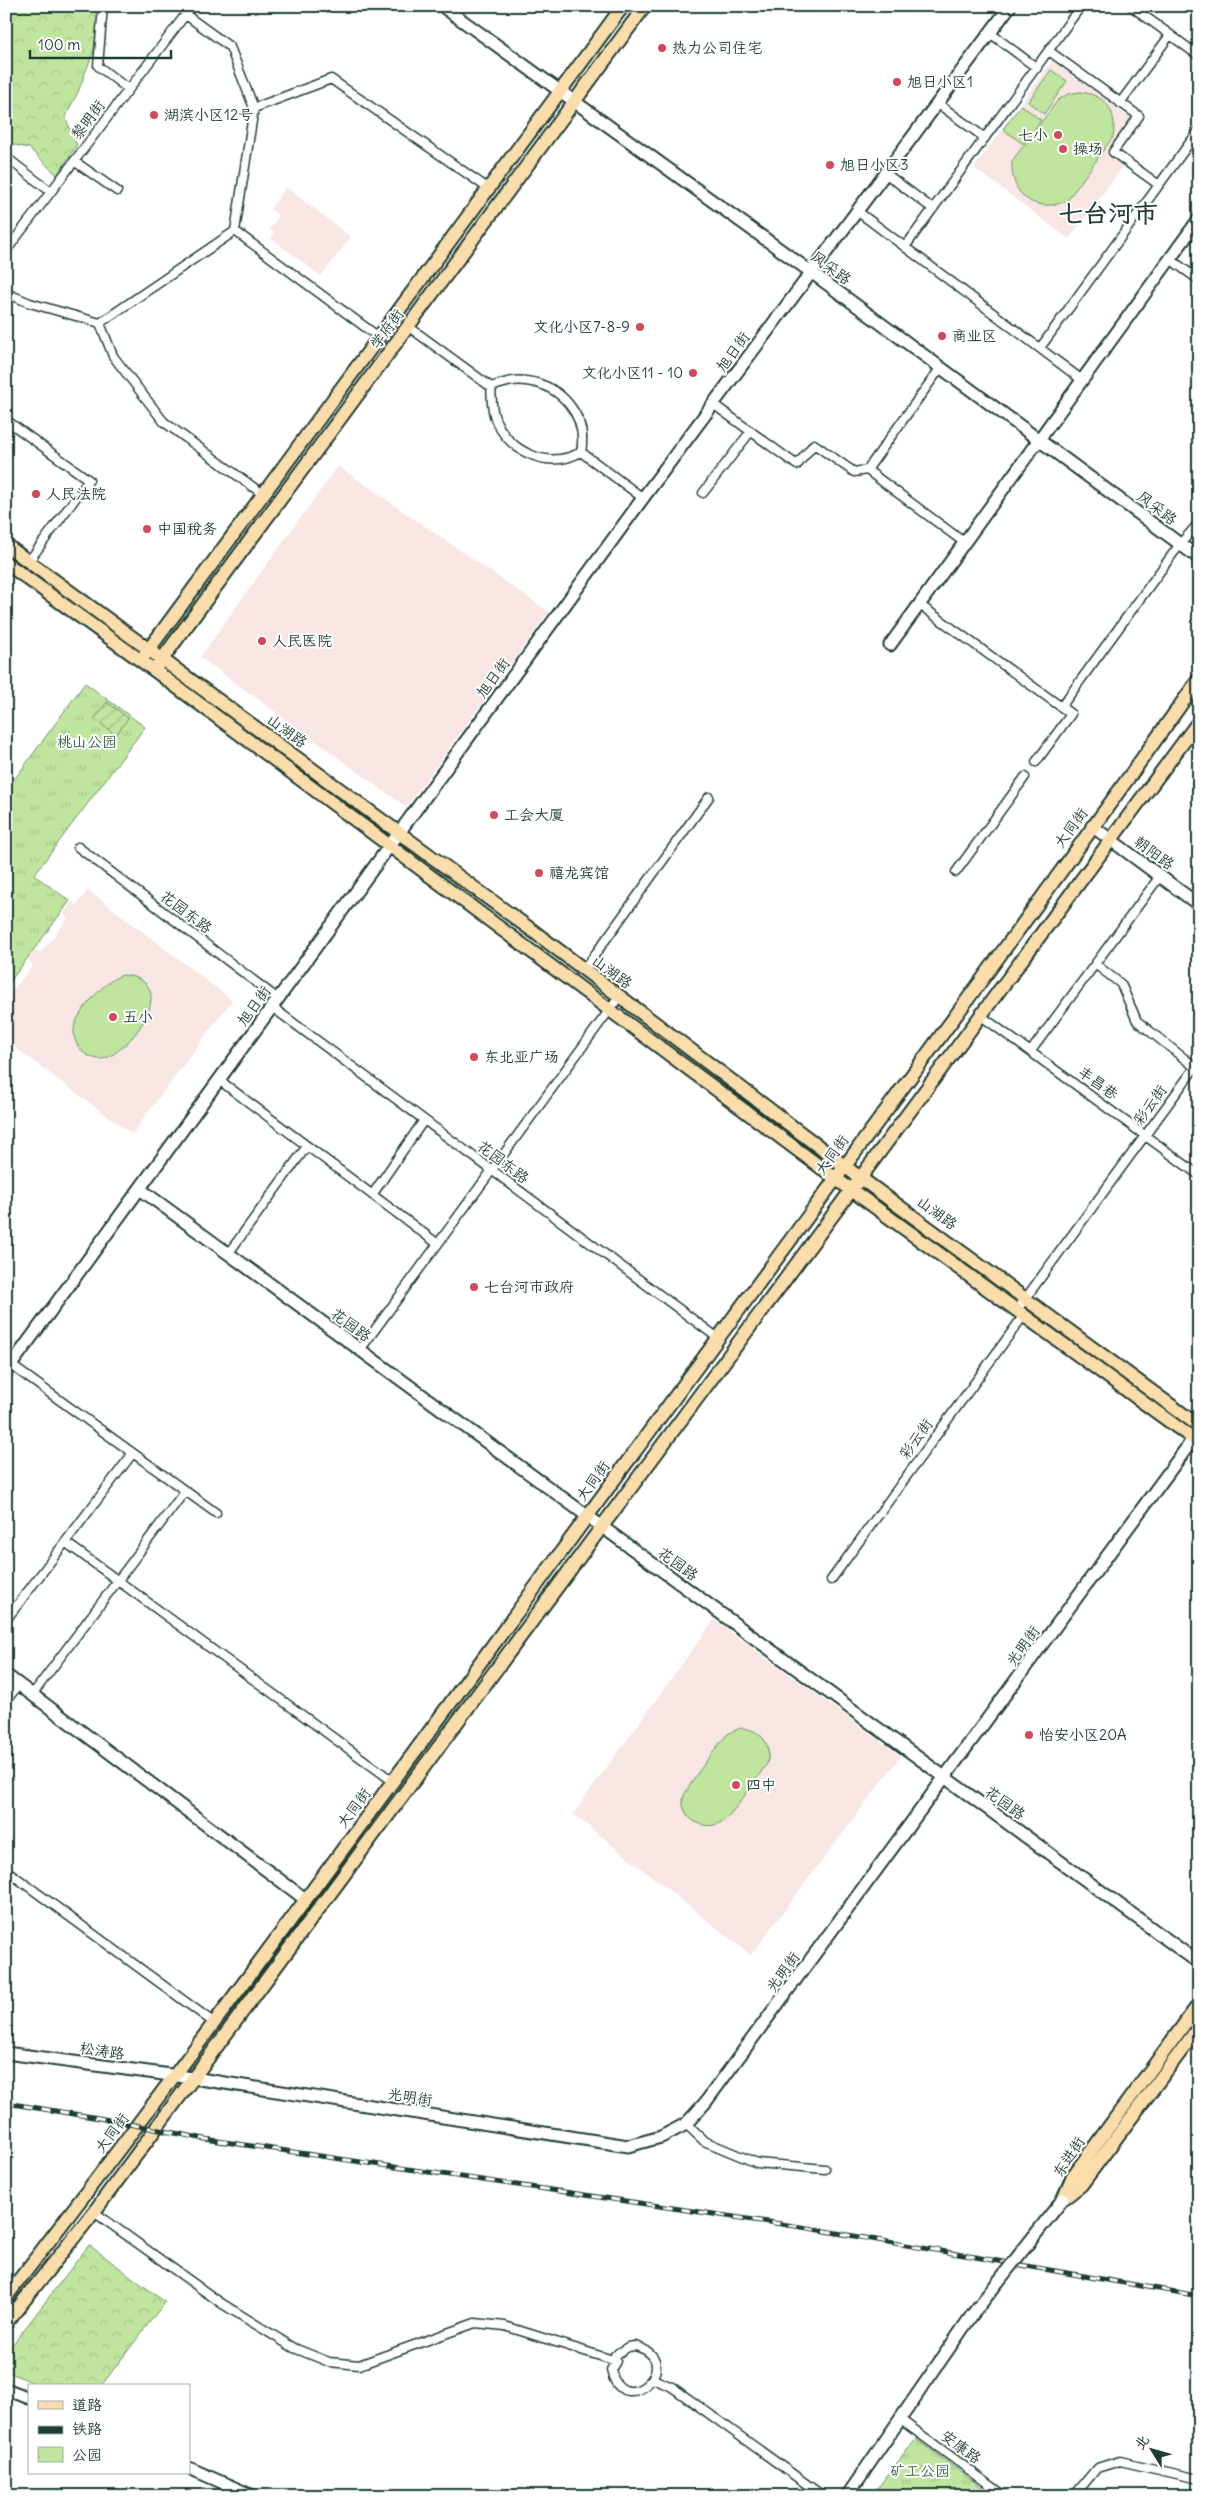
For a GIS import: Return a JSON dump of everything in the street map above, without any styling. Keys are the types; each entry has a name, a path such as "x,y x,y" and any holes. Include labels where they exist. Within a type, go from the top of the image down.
{"main road":[{"name":"风采路","path":"442,6 811,272 1199,558"},
{"name":"学府街","path":"140,661 344,387 623,6"},
{"name":"学府街","path":"158,665 358,397 645,6"},
{"name":"旭日街","path":"9,1369 713,404 1010,6"},
{"path":"890,645 1199,219"},
{"path":"344,387 344,393 347,397 358,397"},
{"name":"山湖路","path":"6,545 148,650 158,665 390,845 610,1010 835,1178 1197,1437"},
{"name":"山湖路","path":"6,563 140,661 158,665 399,833 860,1177 1199,1426"},
{"name":"大同街","path":"6,2297 394,1782 1199,679"},
{"path":"6,2323 11,2309 94,2212 1199,721"},
{"name":"朝阳路","path":"1092,826 1199,905"},
{"name":"花园路","path":"140,1189 1199,1963"},
{"name":"光明街","path":"193,2078 628,2146 661,2137 686,2124 705,2103 1197,1437"},
{"path":"6,1675 305,1899"},
{"name":"东进街","path":"1063,2199 1073,2176 1199,2004"},
{"name":"东进街","path":"1063,2199 1082,2185 1199,2027"},
{"name":"松涛路","path":"6,2053 193,2078"},
{"path":"847,2496 972,2315 1063,2199"},
{"path":"6,2389 28,2398"},
{"path":"190,2468 253,2496"}],"street":[{"path":"103,6 98,66 128,90"},
{"name":"黎明街","path":"6,251 192,6"},
{"path":"905,247 1081,6"},
{"path":"1131,6 1199,56"},
{"path":"100,323 235,231 254,108 230,47 186,15"},
{"path":"990,33 1036,68"},
{"path":"1120,103 1170,34"},
{"path":"1049,51 1139,116 1113,152 1159,185"},
{"path":"254,108 331,79 489,189"},
{"path":"937,103 985,138"},
{"path":"1040,348 1199,130"},
{"path":"6,161 11,161 51,192"},
{"path":"74,161 117,192"},
{"path":"885,173 933,209"},
{"path":"857,211 1082,380"},
{"path":"235,231 380,338"},
{"path":"1170,259 1199,280"},
{"path":"6,293 30,303 100,323"},
{"path":"100,323 113,356 164,422 264,495"},
{"path":"409,327 491,387"},
{"path":"867,470 941,367"},
{"path":"491,387 511,381 526,381 556,391 568,401 580,424 582,437 581,452"},
{"path":"491,387 492,407 496,421 515,447 528,455 538,458 567,458 581,452"},
{"path":"713,404 797,465 814,444 854,472 867,470 965,543"},
{"path":"6,420 89,480 29,562"},
{"path":"703,493 750,431"},
{"path":"581,452 644,498"},
{"path":"1061,707 1180,544 1199,523"},
{"path":"920,605 1071,714 1036,762"},
{"path":"956,872 1025,777"},
{"path":"583,971 710,797"},
{"name":"花园东路","path":"78,847 424,1120 718,1338"},
{"path":"1031,1051 1160,876"},
{"path":"1095,964 1121,984 1137,1021 1197,1064"},
{"path":"360,1350 619,996"},
{"name":"丰昌巷","path":"980,1014 1199,1175"},
{"name":"彩云街","path":"831,1580 1020,1312 1026,1298 1197,1064"},
{"path":"218,1080 438,1244"},
{"path":"372,1195 424,1120"},
{"path":"228,1254 307,1146"},
{"path":"9,1369 216,1513"},
{"path":"6,1620 132,1453"},
{"path":"32,1695 185,1491"},
{"path":"65,1542 394,1782"},
{"path":"6,1701 18,1684"},
{"path":"6,1870 213,2022"},
{"path":"686,2124 704,2141 757,2163 825,2169"},
{"path":"94,2212 221,2303 294,2348 329,2362 359,2365 475,2323 505,2326 616,2361"},
{"path":"628,2347 643,2348 653,2358 655,2365 653,2379 643,2388 636,2391 623,2388 613,2377 611,2370 616,2361 615,2355 628,2347"},
{"path":"653,2379 672,2387 823,2496"},
{"name":"安康路","path":"900,2420 1004,2496"},
{"path":"1074,2496 1097,2468 1120,2461 1199,2479"}],"shaded area":[{"name":"七小","path":"1052,61 1131,118 1106,152 1124,165 1069,239 974,168"},
{"path":"286,187 351,237 321,276 271,238 274,233 269,230 279,216 270,209"},
{"path":"338,466 549,612 406,807 200,657"},
{"name":"五小","path":"88,890 232,1000 132,1134 6,1041 6,999 33,965 28,961 36,950 41,953 68,918 63,914 72,902 77,905"},
{"name":"四中","path":"714,1620 901,1756 751,1955 573,1814"}],"green space":[{"path":"6,6 100,6 94,50 78,92 65,117 77,145 57,175 29,148 6,143"},
{"path":"1051,70 1067,81 1044,114 1028,102"},
{"name":"操场","path":"1079,92 1096,96 1108,106 1113,119 1113,137 1067,201 1045,205 1035,203 1027,199 1015,184 1012,173 1012,161 1058,100 1068,94"},
{"path":"1021,105 1041,120 1023,144 1003,129"},
{"name":"桃山公园","path":"85,683 145,727 34,875 70,901 6,987 6,791"},
{"path":"107,702 128,718 116,735 94,719"},
{"name":"五小","path":"123,975 142,980 150,991 150,1005 144,1020 122,1048 110,1056 99,1059 93,1058 82,1051 75,1041 74,1028 76,1022 84,1009 103,987"},
{"path":"742,1728 755,1732 764,1739 768,1750 767,1764 740,1802 723,1821 709,1826 702,1825 690,1818 686,1813 683,1806 685,1794 724,1738 728,1734"},
{"path":"89,2245 165,2302 103,2384 36,2384 6,2371 6,2353"},
{"name":"矿工公园","path":"916,2439 993,2496 871,2496"}],"railway":[{"path":"6,2103 99,2118 205,2139 808,2228 1199,2296"}],"place":[{"name":"热力公司住宅","path":"662,48"},
{"name":"旭日小区1","path":"897,82"},
{"name":"湖滨小区12号","path":"154,115"},
{"name":"七小","path":"1058,135"},
{"name":"操场","path":"1063,149"},
{"name":"旭日小区3","path":"830,165"},
{"name":"文化小区7-8-9","path":"640,327"},
{"name":"商业区","path":"942,336"},
{"name":"文化小区11 - 10","path":"693,373"},
{"name":"人民法院","path":"36,494"},
{"name":"中国税务","path":"147,529"},
{"name":"人民医院","path":"262,641"},
{"name":"工会大厦","path":"494,815"},
{"name":"禧龙宾馆","path":"539,873"},
{"name":"五小","path":"113,1017"},
{"name":"东北亚广场","path":"474,1057"},
{"name":"七台河市政府","path":"474,1287"},
{"name":"怡安小区20A","path":"1029,1735"},
{"name":"四中","path":"736,1785"}],"district":[{"name":"七台河市","path":"1108,213"}]}
